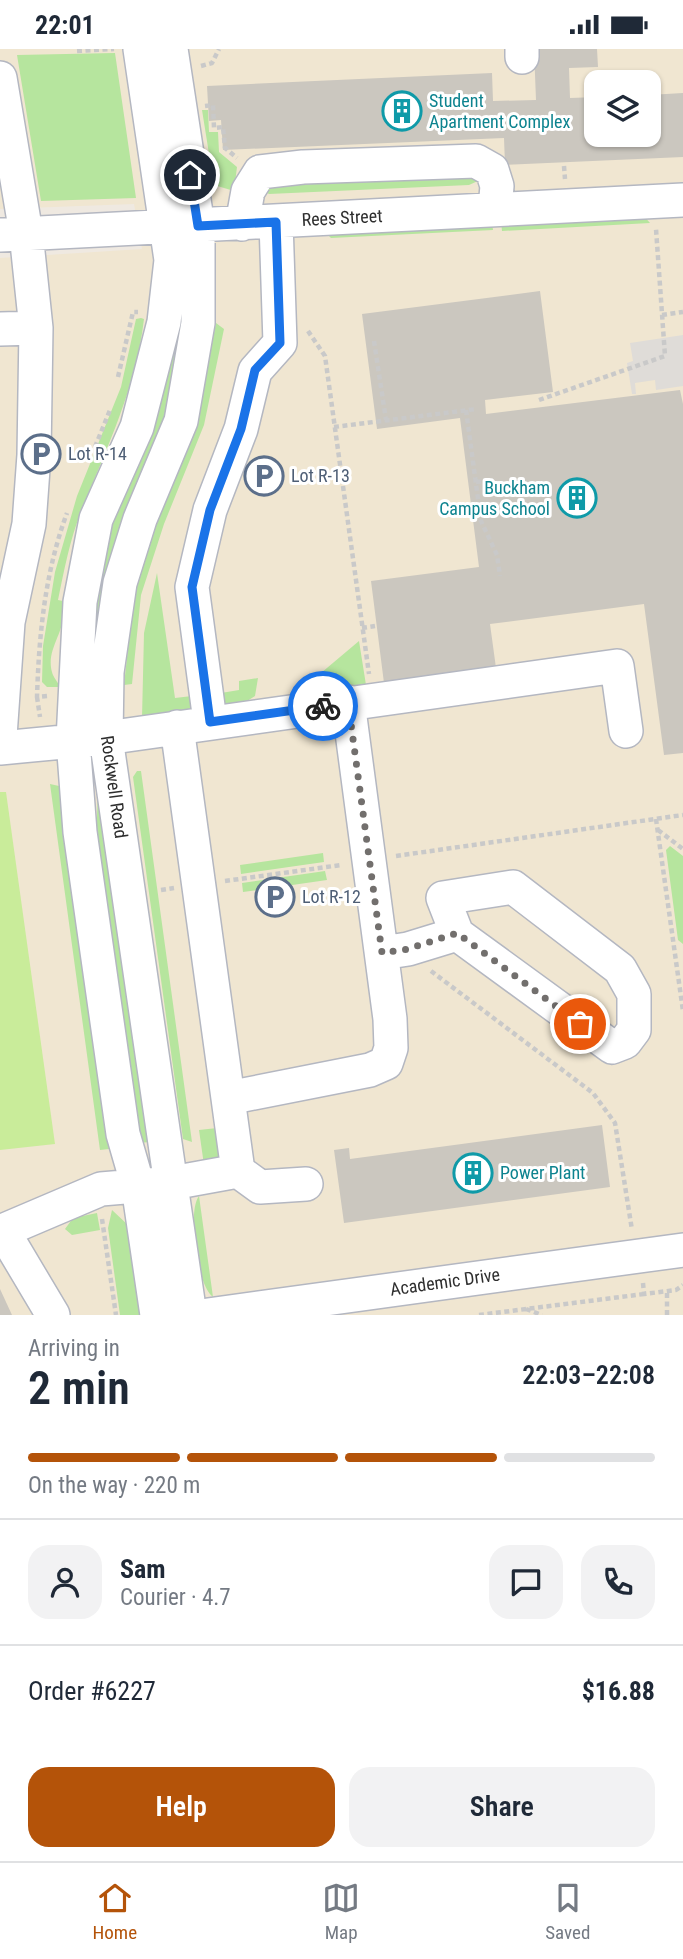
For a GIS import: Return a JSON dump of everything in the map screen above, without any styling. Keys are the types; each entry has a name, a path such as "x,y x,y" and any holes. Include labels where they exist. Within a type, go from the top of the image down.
{"street":[{"path":"140,49 182,226"},
{"path":"182,59 182,226"},
{"path":"0,78 13,234 36,328 34,455 29,524 8,622 0,736"},
{"path":"243,224 248,191 260,172 303,167 476,161 492,170 497,186 495,208"},
{"name":"Rees Street","path":"13,234 683,200"},
{"path":"210,722 192,587 210,510 241,429 255,370 280,343 276,222"},
{"name":"Rockwell Road","path":"182,226 171,260 164,322 137,427 96,519 80,601 90,739 172,1183 190,1315"},
{"path":"0,329 36,328"},
{"path":"0,748 90,739 210,722 359,691 617,666 626,731"},
{"path":"228,1097 370,1070 386,1063 392,1033 382,953 359,691"},
{"path":"177,727 238,1171 260,1187 306,1184"},
{"name":"Rockwell Road","path":"90,739 80,832 123,1134 138,1186 157,1315"},
{"path":"513,887 620,969 634,994 634,1030 625,1042 612,1047 457,933 443,898 513,887"},
{"path":"382,953 408,949 457,933"},
{"path":"53,1315 1,1231 101,1189 172,1183 238,1171"},
{"name":"Academic Drive","path":"208,1315 683,1250"}],"path":[{"path":"77,51 118,49"},
{"path":"182,59 212,63 219,49"},
{"path":"213,105 214,128 223,127 225,148 241,162"},
{"path":"564,166 565,184"},
{"path":"539,400 665,356 656,228"},
{"path":"662,315 683,312"},
{"path":"302,323 325,356 362,628 359,691"},
{"path":"374,341 386,420"},
{"path":"334,427 477,409"},
{"path":"466,410 481,521 496,555 500,576"},
{"path":"476,482 492,480"},
{"path":"362,628 375,626"},
{"path":"394,857 683,815"},
{"path":"656,819 683,1011"},
{"path":"657,829 683,849"},
{"path":"213,883 343,864"},
{"path":"679,983 683,970"},
{"path":"422,972 432,971 593,1093 615,1123 631,1218"},
{"path":"102,1215 116,1315"},
{"path":"642,1281 645,1294"},
{"path":"476,1315 513,1313 526,1309 667,1291 683,1285"},
{"path":"667,1291 667,1315"},
{"path":"526,1309 542,1315"}],"shaded area":[{"path":"0,49 683,49 683,1315 0,1315 0,258 142,249 134,204 0,209"},
{"path":"683,335 683,386 656,390 655,380 635,383 636,394 632,394 627,363 633,361 630,343"}],"green space":[{"path":"115,53 136,198 41,201 17,55"},
{"path":"202,110 208,110 209,132 218,132 219,152 237,167 234,191 214,185"},
{"path":"474,177 480,180 469,185 269,194 262,190 267,186"},
{"path":"643,215 650,223 502,231 501,222"},
{"path":"492,223 493,230 331,238 325,232"},
{"path":"189,258 172,410 90,658 105,538"},
{"path":"136,319 144,319 140,344 127,393 70,544 58,600 63,601 63,621 51,663 60,687 47,687 42,682 43,646 55,572 77,496 121,387"},
{"path":"216,323 224,329 204,425 164,524 141,595 132,684 124,685 134,593 154,528 179,471 198,415"},
{"path":"157,573 175,698 192,696 193,710 142,718 144,633"},
{"path":"359,641 366,685 332,690 322,687 321,673"},
{"path":"258,678 255,696 244,703 224,706 221,693 239,690 239,681"},
{"path":"137,771 141,771 192,1142 183,1139 133,777"},
{"path":"98,783 149,1142 140,1143 96,851"},
{"path":"50,784 59,786 109,1149 100,1150"},
{"path":"0,792 6,792 55,1144 0,1150"},
{"path":"670,846 683,856 683,944 678,940 666,850"},
{"path":"323,853 324,862 241,874 240,865"},
{"path":"325,871 327,880 243,892 242,883"},
{"path":"217,1128 222,1157 204,1165 199,1130"},
{"path":"199,1196 213,1297 202,1279 198,1264 194,1217"},
{"path":"112,1210 128,1225 142,1315 120,1315 108,1228"},
{"path":"97,1213 100,1230 72,1235 65,1229 73,1218"}],"building":[{"name":"Student Apartment Complex","path":"534,49 597,49 598,67 569,68 570,98 584,97 584,147 661,147 661,94 683,93 683,157 505,165 504,138 223,150 221,120 209,121 207,86 492,73 493,101 536,100"},
{"name":"Buckham Campus School","path":"540,291 553,392 485,400 486,414 680,390 683,404 683,753 664,755 644,604 490,624 496,668 384,683 371,581 479,567 460,418 377,429 362,314"},
{"name":"Power Plant","path":"602,1125 610,1187 344,1223 334,1150 349,1148 350,1159"},
{"path":"0,1289 12,1315 0,1315"}],"way so far":[{"path":"323,706 348,702 382,953 408,949 457,933 580,1024"}],"place":[{"name":"Student Apartment Complex","path":"402,111"},
{"name":"Lot R-14","path":"41,454"},
{"name":"Lot R-13","path":"264,476"},
{"name":"Buckham Campus School","path":"577,498"},
{"name":"Lot R-12","path":"275,897"},
{"name":"Power Plant","path":"473,1173"}],"route":[{"path":"190,175 198,226 276,222 280,343 255,370 241,429 210,510 192,587 210,722 323,706"}]}
